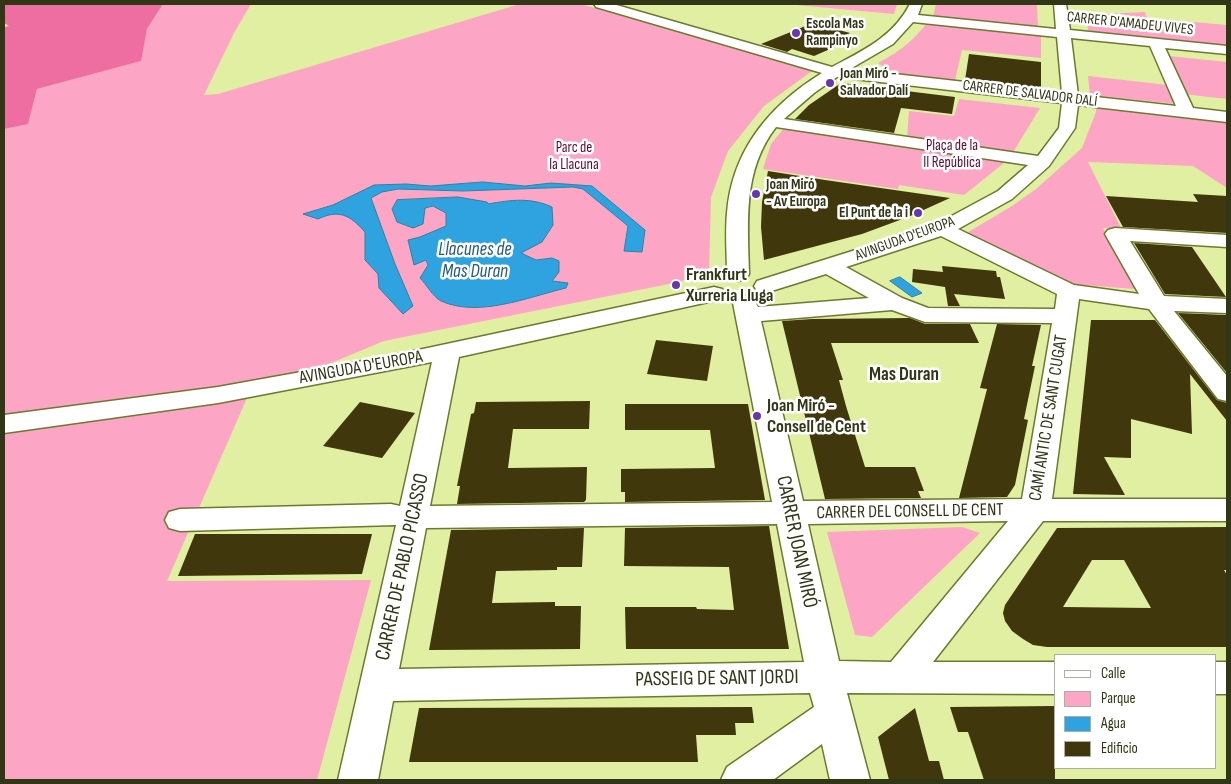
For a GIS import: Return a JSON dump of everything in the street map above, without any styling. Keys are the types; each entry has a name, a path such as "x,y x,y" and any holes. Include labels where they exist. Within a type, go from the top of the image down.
{"street":[{"name":"CARRER DE SALVADOR DALÍ","path":"600,4 834,72 1227,117"},
{"path":"738,274 737,212 746,171 754,148 773,122 804,93 834,72 884,45 900,32 911,18 916,4"},
{"name":"AVINGUDA D'EUROPA","path":"753,301 828,266 942,229 1006,195 1043,162 1067,128 1071,99 1065,34 1060,4"},
{"name":"CARRER D'AMADEU VIVES","path":"911,18 1227,50"},
{"path":"1156,43 1187,112"},
{"path":"773,122 1043,162"},
{"path":"942,229 1067,304"},
{"path":"1227,241 1115,234 1156,303 1227,393"},
{"path":"828,266 894,303 925,315 1067,304 1156,303 1227,306"},
{"path":"753,301 752,277 738,274 722,277 715,281 712,286 714,294 724,300 753,301 894,303"},
{"name":"AVINGUDA D'EUROPA","path":"4,424 245,390 447,353 714,294"},
{"name":"CARRER JOAN MIRÓ","path":"753,301 790,514 825,677 850,780"},
{"name":"CAMÍ ANTIC DE SANT CUGAT","path":"900,677 1035,510 1067,304"},
{"name":"CARRER DE PABLO PICASSO","path":"358,780 378,685 402,516 447,353"},
{"name":"CARRER DEL CONSELL DE CENT","path":"180,520 402,516 1227,510"},
{"name":"PASSEIG DE SANT JORDI","path":"378,685 825,677 1054,678"},
{"path":"741,780 834,714"}],"green space":[{"name":"Parc de la Llacuna","path":"163,4 251,4 234,33 204,95 218,94 520,4 581,4 812,71 764,106 728,151 711,197 709,271 679,282 384,341 247,398 167,581 371,580 317,780 4,780 4,129 28,123 37,89 140,61 147,29"},
{"path":"786,4 897,4 894,14"},
{"path":"936,4 1037,4 1038,28 933,17"},
{"path":"1145,12 1147,18 1227,25 1227,46 1088,32 1087,19 1102,18 1103,14"},
{"path":"927,23 1041,34 1041,58 962,50 955,80 895,74 878,63 905,46"},
{"path":"1169,56 1227,62 1227,99 1183,94 1187,105 1090,95 1088,76 1168,85"},
{"name":"Plaça de la II República","path":"959,99 1040,108 1009,159 964,195 899,185 898,189 763,169 771,144 789,122 907,138 909,111 954,116"},
{"path":"1096,108 1227,123 1227,188 1193,166 1088,162 1121,228 1103,228 1135,289 1069,284 965,234 1012,206 1036,189 1082,148"},
{"path":"962,527 980,533 872,637 855,635 827,532"}],"shaded area":[{"path":"4,4 163,4 147,29 141,61 37,89 28,124 4,129 4,27 9,26 4,23"}],"water":[{"path":"483,182 525,186 551,183 592,186 645,230 642,252 624,251 628,226 583,189 573,187 463,191 398,189 382,192 371,198 395,264 413,306 403,314 379,288 378,274 365,260 365,232 360,226 344,215 332,214 318,219 303,214 333,205 374,185 406,184 430,186"},
{"name":"Llacunes de Mas Duran","path":"458,197 487,202 488,204 528,201 552,207 553,225 542,242 521,253 536,260 552,258 559,261 559,272 552,281 568,283 566,288 520,301 487,307 456,306 441,301 432,294 420,278 428,265 426,260 414,265 408,240 446,226 446,213 433,206 425,208 423,224 413,228 397,222 392,209 397,200"},
{"path":"900,277 922,293 912,297 890,281"}],"building":[{"path":"813,23 850,33 828,43 837,46 814,56 792,49 787,52 761,44"},
{"path":"969,54 1041,62 1041,89 965,80"},
{"path":"841,83 955,97 952,114 901,108 894,133 795,119 809,105"},
{"path":"768,171 950,198 908,217 862,234 764,260 761,227 762,202"},
{"path":"1193,194 1227,196 1227,233 1123,227 1106,196 1198,202"},
{"path":"1134,243 1192,247 1226,297 1165,294"},
{"path":"942,266 996,271 997,277 1000,277 1005,299 954,294 960,306 948,306 945,287 912,282 913,269 943,272"},
{"path":"1178,313 1227,315 1227,373"},
{"path":"910,318 925,324 970,324 979,343 831,343 843,380 839,380 846,406 865,467 915,467 924,491 918,491 921,498 825,499 782,321"},
{"path":"1091,320 1155,320 1217,400 1227,403 1227,421 1190,374 1192,434 1131,419 1131,458 1104,457 1125,495 1073,494"},
{"path":"997,324 1041,325 1032,366 1035,366 1024,419 1028,420 1015,485 1007,497 959,498 987,389 980,388"},
{"path":"656,340 713,346 707,381 647,374"},
{"path":"590,401 589,429 513,429 508,468 587,467 586,500 584,502 457,504 460,486 457,486 471,414 474,413 476,402"},
{"path":"360,402 415,413 382,458 323,446"},
{"path":"625,404 748,404 765,500 625,502 625,492 621,492 621,469 715,468 710,430 625,430"},
{"path":"769,526 789,649 626,649 625,607 696,607 697,609 734,610 729,567 624,566 625,528"},
{"path":"1227,527 1227,570 1224,570 1227,575 1227,647 1047,647 1033,645 1023,639 1012,631 1005,621 1003,613 1005,605 1057,528","holes":["1092,560 1124,560 1151,608 1063,607"]},
{"path":"584,528 582,567 557,567 557,570 496,571 492,603 555,602 555,606 581,606 580,649 429,650 451,530"},
{"path":"195,534 372,534 362,574 178,576"},
{"path":"1054,706 1055,780 984,780 968,732 958,732 950,707"},
{"path":"752,707 754,723 735,723 736,735 696,735 698,762 409,762 419,708"},
{"path":"915,708 929,761 939,761 944,780 889,780 878,737"}],"place":[{"name":"Escola Mas Rampinyo","path":"796,33"},
{"name":"Joan Miró - Salvador Dalí","path":"830,83"},
{"name":"Joan Miró - Av Europa","path":"756,194"},
{"name":"El Punt de la i","path":"918,213"},
{"name":"Frankfurt Xurreria Lluga","path":"676,285"},
{"name":"Joan Miró - Consell de Cent","path":"757,416"}],"district":[{"name":"Mas Duran","path":"904,375"}]}
